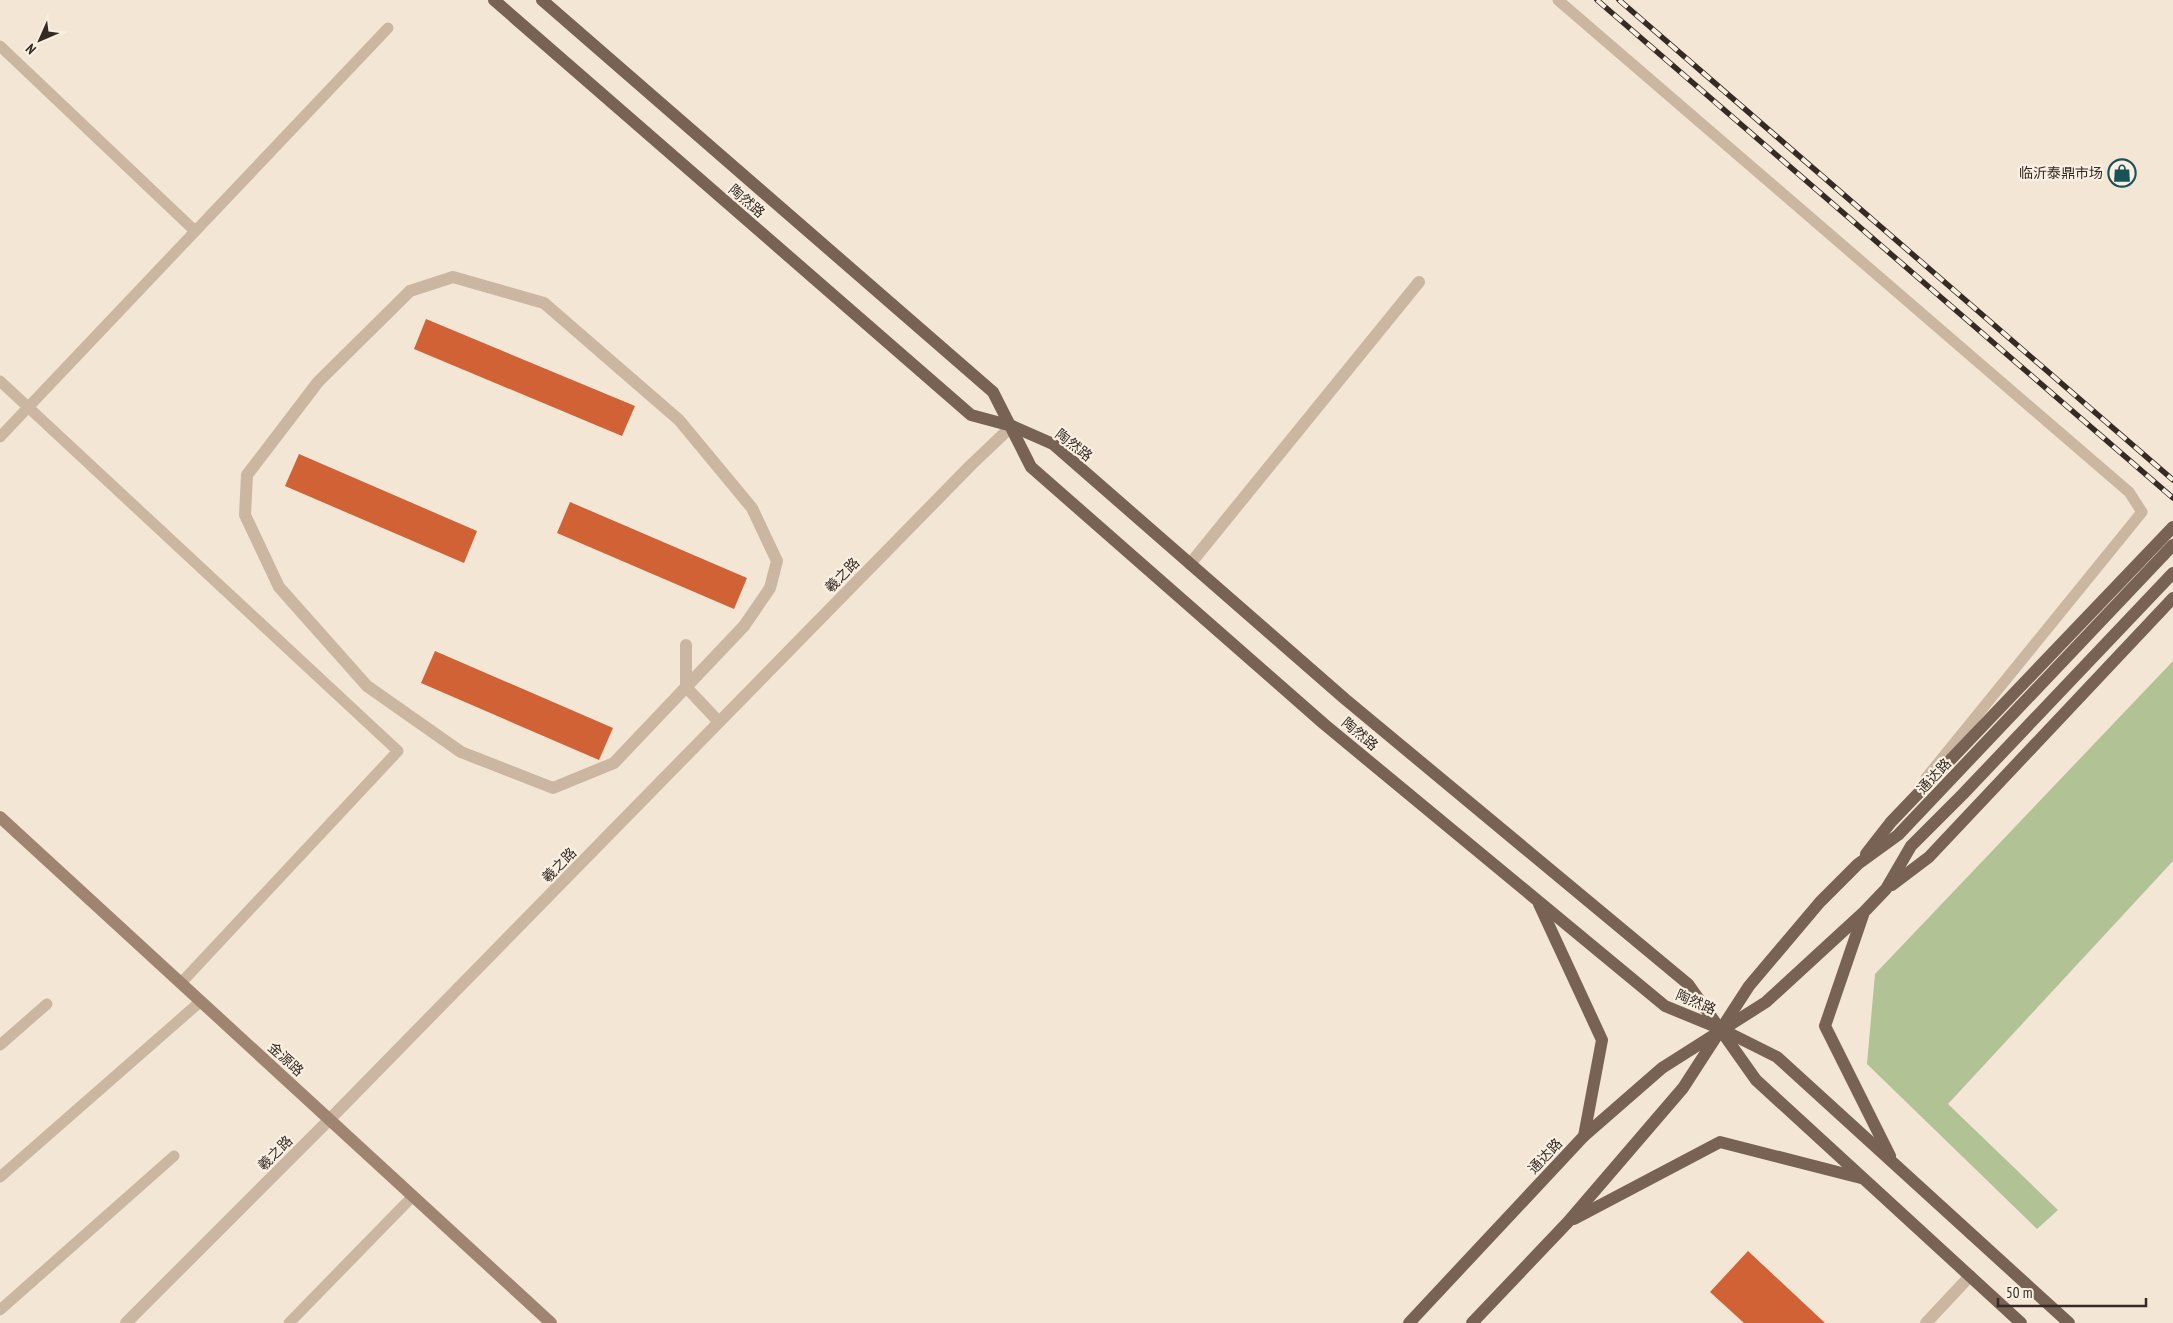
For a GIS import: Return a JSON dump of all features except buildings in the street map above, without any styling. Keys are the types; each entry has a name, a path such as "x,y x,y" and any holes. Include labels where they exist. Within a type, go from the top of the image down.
{"main road":[{"name":"陶然路","path":"494,0 971,416 1012,426 1053,444 1345,699 1688,984 1756,1080 2021,1323"},
{"name":"陶然路","path":"542,0 993,392 1012,426 1031,467 1324,724 1666,1006 1721,1029 1778,1057 2069,1323"},
{"path":"1858,864 1891,822 2173,527"},
{"name":"通达路","path":"1472,1323 1568,1222 1683,1088 1749,986 1820,902 1858,864 1898,836 2173,545"},
{"name":"通达路","path":"1409,1323 1584,1136 1662,1068 1766,1002 1864,912 1886,889 1911,846 1963,794 2173,572"},
{"path":"1886,889 1929,857 2173,598"},
{"path":"1537,900 1602,1040 1584,1136"},
{"path":"1864,912 1825,1026 1893,1163"},
{"path":"1568,1222 1720,1142 1863,1178"}],"street":[{"path":"453,277 544,303 679,420 752,508 777,560 770,588 744,626 686,686 614,763 553,788 461,752 367,686 279,587 245,515 247,475 318,382 410,291 453,277"},
{"path":"1190,564 1419,282"},
{"name":"羲之路","path":"126,1323 330,1120 970,466 1012,426"},
{"path":"686,645 686,686 719,722"},
{"name":"金源路","path":"0,817 551,1323"},
{"path":"1926,1323 1970,1276"}],"lane":[{"path":"1558,0 2129,492 2142,512 1891,822"},
{"path":"0,437 388,28"},
{"path":"0,46 195,231"},
{"path":"0,381 398,751 181,983"},
{"path":"0,1177 201,1001"},
{"path":"0,1045 47,1004"},
{"path":"0,1310 174,1156"},
{"path":"289,1323 413,1196"}],"green space":[{"path":"2173,661 2173,861 1948,1104 2058,1210 2037,1229 1867,1064 1875,974"}],"railway":[{"path":"1597,0 2173,498"},
{"path":"1619,0 2173,480"}],"place":[{"name":"临沂泰鼎市场","path":"2122,173"}]}
